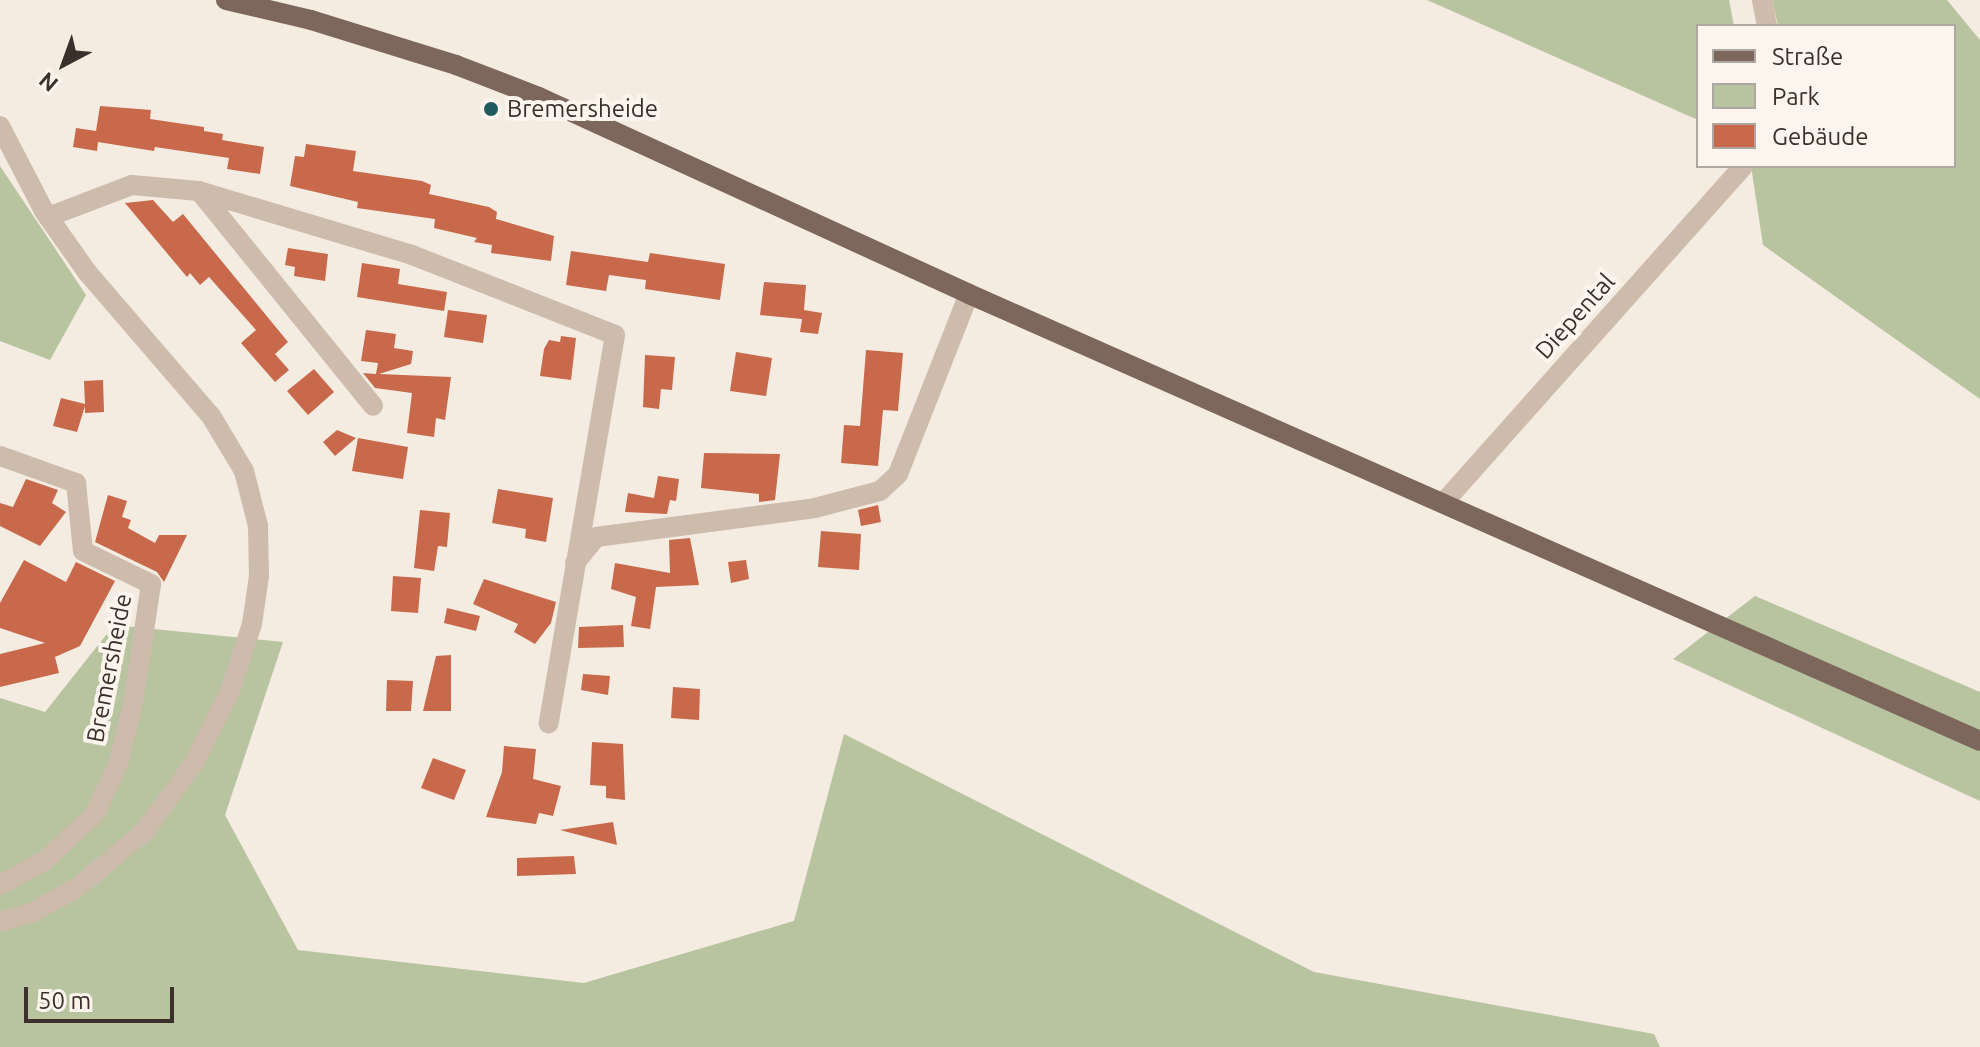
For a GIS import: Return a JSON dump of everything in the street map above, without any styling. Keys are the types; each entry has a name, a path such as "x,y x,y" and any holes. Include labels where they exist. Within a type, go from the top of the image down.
{"main road":[{"path":"226,0 311,20 495,79 655,147 969,294 1445,501 1980,741"}],"street":[{"path":"1762,0 1767,24"},
{"path":"0,126 48,217 97,285 211,416 244,471 258,526 259,576 252,624 230,691 194,763 145,831 78,887 31,913 0,922"},
{"name":"Diepental","path":"1445,501 1741,168"},
{"path":"48,217 132,185 199,191 412,255 615,335 573,566 549,723"},
{"path":"199,191 373,406"},
{"path":"573,566 596,537 815,508 880,491 898,474 969,294"},
{"name":"Bremersheide","path":"0,456 76,483 83,551 151,584 133,704 118,764 95,814 44,861 0,885"}],"green space":[{"path":"1427,0 1729,0 1734,24 1696,24 1696,119"},
{"path":"1772,0 1947,0 1980,40 1980,399 1763,245 1751,168 1956,168 1956,24 1778,24"},
{"path":"0,166 86,295 50,360 0,341"},
{"path":"1755,596 1980,692 1980,801 1673,659"},
{"path":"114,625 283,642 225,815 298,950 584,983 794,921 844,734 1314,972 1654,1034 1660,1047 0,1047 0,698 45,712"}],"building":[{"path":"100,106 151,110 150,119 204,127 204,131 223,134 222,140 264,147 260,174 227,169 229,158 155,147 154,151 98,142 97,151 73,147 76,128 96,131"},
{"path":"306,144 356,151 353,171 422,181 431,185 429,194 489,207 497,212 496,219 554,236 551,261 491,253 492,245 474,242 477,238 434,228 435,219 357,208 358,202 290,186 295,156 304,157"},
{"path":"153,200 173,222 183,214 288,342 275,354 289,370 275,382 241,343 256,330 209,277 200,285 190,273 187,277 125,203"},
{"path":"288,248 328,254 325,281 294,276 295,267 285,265"},
{"path":"571,251 648,262 650,253 725,264 720,300 645,289 646,280 609,275 606,291 566,285"},
{"path":"362,263 400,269 398,284 447,292 444,311 357,297"},
{"path":"764,282 806,285 804,310 822,313 818,334 800,332 802,319 760,315"},
{"path":"448,310 487,315 483,343 444,337"},
{"path":"366,330 396,334 394,348 413,351 411,364 379,374 451,377 445,420 436,418 434,437 407,433 412,393 375,388 363,373 376,374 378,363 361,361"},
{"path":"561,336 576,338 571,380 540,376 544,349 549,340 560,342"},
{"path":"866,350 903,353 898,411 883,410 878,466 841,463 844,425 860,426"},
{"path":"736,352 772,358 766,396 730,391"},
{"path":"645,355 675,357 672,390 661,389 659,409 643,407"},
{"path":"314,369 334,392 308,415 287,391"},
{"path":"103,380 104,412 85,413 85,406 77,432 53,426 61,398 85,404 84,381"},
{"path":"337,430 356,438 335,456 323,442"},
{"path":"358,438 408,447 403,479 352,471"},
{"path":"704,453 780,454 775,500 759,502 759,494 701,488"},
{"path":"658,476 679,479 676,501 670,500 667,514 625,512 628,493 654,498"},
{"path":"26,479 58,490 52,503 66,512 40,546 0,526 0,503 13,507"},
{"path":"498,489 553,498 546,542 525,538 526,529 492,523"},
{"path":"108,495 127,501 122,517 131,520 128,528 155,543 159,535 187,535 164,582 157,572 95,542"},
{"path":"878,505 881,522 861,526 858,510"},
{"path":"420,510 450,513 447,547 438,546 434,571 414,568"},
{"path":"821,531 861,534 859,570 818,567"},
{"path":"690,538 699,585 656,587 650,629 631,626 636,597 611,589 615,563 670,573 669,540"},
{"path":"24,560 66,582 76,562 115,581 80,646 55,657 59,673 0,687 0,654 45,643 0,628 0,603"},
{"path":"746,560 749,579 731,583 728,562"},
{"path":"393,576 421,578 418,613 391,611"},
{"path":"484,579 556,602 551,623 535,644 514,632 518,624 473,604"},
{"path":"447,608 480,616 476,631 444,623"},
{"path":"623,625 624,647 578,648 579,627"},
{"path":"451,655 451,711 423,711 436,656"},
{"path":"583,674 610,676 608,695 581,690"},
{"path":"387,680 413,681 411,711 386,711"},
{"path":"673,687 700,689 699,720 671,718"},
{"path":"592,742 623,744 625,800 606,798 606,786 590,785"},
{"path":"504,746 536,749 533,779 561,786 553,816 539,813 536,824 486,817 502,772"},
{"path":"433,758 466,770 454,800 421,788"},
{"path":"613,822 617,845 560,830"},
{"path":"574,856 576,874 517,876 517,858"}],"place":[{"name":"Bremersheide","path":"491,109"}]}
